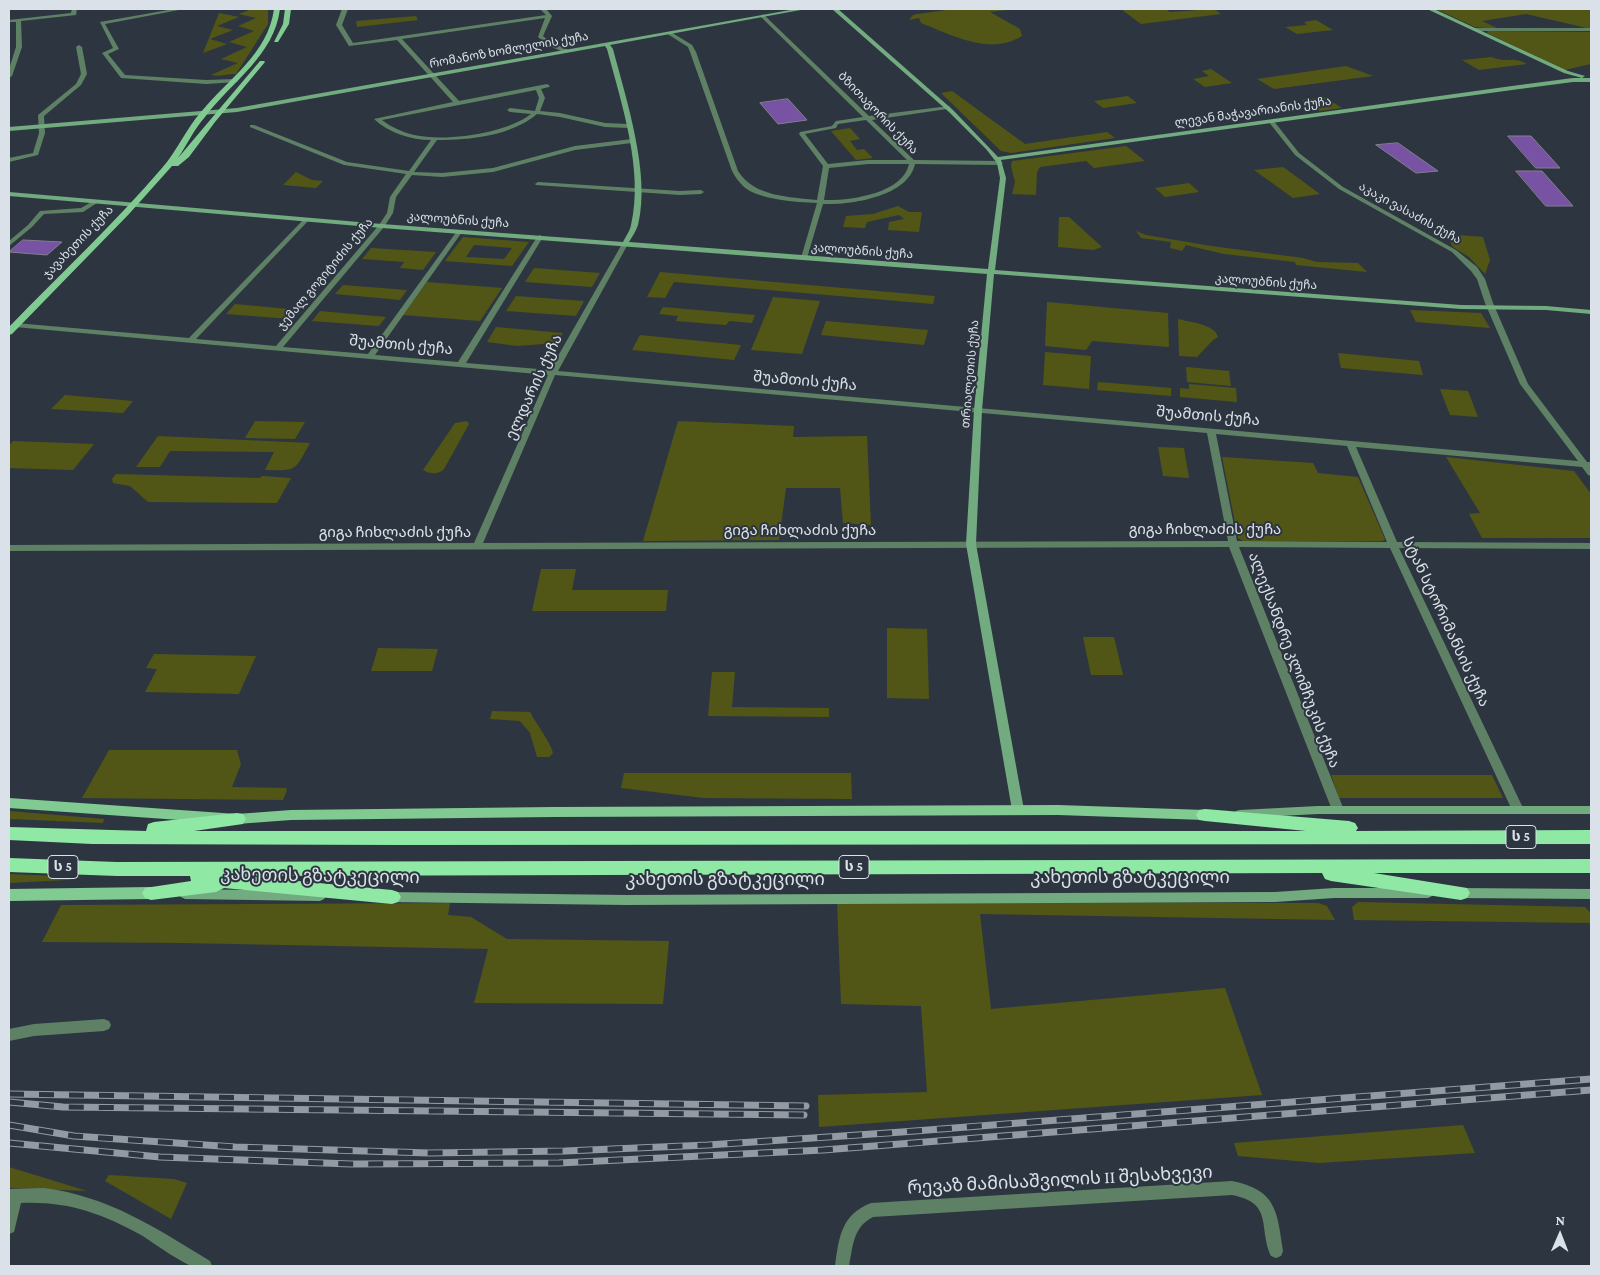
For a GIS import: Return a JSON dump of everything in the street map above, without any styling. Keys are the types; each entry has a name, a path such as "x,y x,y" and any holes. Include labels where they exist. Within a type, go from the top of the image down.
{"highway":[{"path":"1205,815 1450,836"},
{"path":"92,837 237,819"},
{"name":"ს 5","path":"9,834 92,837 1591,837"},
{"name":"კახეთის გზატკეცილი","path":"9,865 117,869 1591,866"},
{"path":"1280,866 1461,893"},
{"path":"117,869 392,897"},
{"path":"150,893 334,869"}],"main road":[{"name":"ჯავახეთის ქუჩა","path":"12,328 166,169 203,114 251,63 274,29 278,18 278,9"},
{"name":"ჯავახეთის ქუჩა","path":"166,169 179,161 190,150 219,112 248,81 282,32 287,21 288,9"},
{"path":"9,803 237,819 291,815 1018,810 1205,815"},
{"name":"კახეთის გზატკეცილი","path":"9,895 150,893"}],"street":[{"path":"9,21 74,14 74,9"},
{"path":"181,9 102,23 116,49 105,53 123,77 235,82"},
{"path":"345,9 339,25 351,45 549,16"},
{"path":"543,9 549,16"},
{"name":"რომანოზ ხომლელის ქუჩა","path":"9,129 219,112 803,9"},
{"path":"835,9 947,108 999,161"},
{"path":"1430,9 1574,78"},
{"path":"549,16 540,36 548,43 567,51"},
{"name":"ბზითაგორის ქუჩა","path":"670,33 690,46 693,52 735,171 742,183 764,193 820,203 847,202 880,193 904,180 911,172 912,162 763,16"},
{"path":"9,74 19,47 18,20"},
{"path":"1475,30 1591,30"},
{"path":"398,38 457,103"},
{"path":"606,44 610,48 629,126 638,191 635,222 630,239 625,244"},
{"path":"9,160 36,154 42,133 41,115 78,85 84,74 79,47"},
{"path":"1518,50 1550,67 1559,76 1591,79"},
{"name":"ლევან მაჭავარიანის ქუჩა","path":"1512,88 1552,80 1559,76"},
{"name":"ლევან მაჭავარიანის ქუჩა","path":"826,166 868,162 999,161 1574,78"},
{"path":"538,88 542,98 536,112 526,120 500,130 464,137 435,139 403,133 377,119 547,86"},
{"path":"804,258 820,203 826,166 802,134 803,132 834,127 836,123 947,108"},
{"path":"510,110 560,115 605,125 629,126"},
{"name":"აკაკი ვასაძის ქუჩა","path":"1272,121 1297,154 1341,188 1454,251 1467,261 1481,280 1524,384 1588,465 1591,473"},
{"path":"409,173 348,163 252,126 346,164 376,170 409,173 442,175 478,172 505,167 574,148 632,141"},
{"name":"ჯემალ გოგიტიძის ქუჩა","path":"278,348 382,226 390,213 393,197 435,139"},
{"name":"თრიალეთის ქუჩა","path":"999,161 1003,178 991,272 978,410 972,544 1018,810"},
{"path":"538,184 686,194 701,192"},
{"name":"კალოუბნის ქუჩა","path":"9,195 459,232 1461,308 1546,308 1591,312"},
{"path":"9,244 42,212 83,210 95,202"},
{"path":"191,340 306,220"},
{"path":"370,356 459,232"},
{"path":"461,364 540,238"},
{"name":"ელდარის ქუჩა","path":"477,546 553,372 625,244"},
{"name":"შუამთის ქუჩა","path":"12,328 191,340 1588,465"},
{"name":"ალექსანდრე კლიმჩუკის ქუჩა","path":"1211,430 1233,544 1338,810"},
{"name":"სტან სტორიმანსის ქუჩა","path":"1350,443 1393,544 1518,810"},
{"name":"გიგა ჩიხლაძის ქუჩა","path":"9,548 972,544 1591,546"},
{"path":"1205,815 1338,810 1591,810"},
{"name":"კახეთის გზატკეცილი","path":"150,893 627,900 1275,897 1334,893 1591,894"},
{"path":"9,1035 34,1030 104,1025"},
{"name":"რევაზ მამისაშვილის II შესახვევი","path":"842,1266 849,1229 862,1214 871,1210 1232,1188 1246,1190 1257,1196 1266,1205 1276,1251"},
{"path":"9,1227 12,1196 45,1196 82,1202 136,1224 206,1266"}],"green space":[{"path":"252,9 268,9 268,24 236,74 211,75 238,63 221,59 247,47 229,42 254,31 238,26 256,18 239,14"},
{"path":"954,9 1016,9 990,12 1020,29 1022,36 1010,42 984,44 945,33 921,23 919,18 909,20 913,15"},
{"path":"1121,9 1165,9 1170,12 1214,9 1221,14 1141,24"},
{"path":"1436,9 1591,9 1591,29 1526,14 1482,21 1499,29 1475,27"},
{"path":"219,13 239,17 217,26 233,30 210,39 227,44 203,53"},
{"path":"416,16 418,20 357,27 356,21"},
{"path":"1316,20 1333,30 1297,34 1285,27 1307,25 1304,22"},
{"path":"1488,31 1591,32 1591,64 1565,70 1487,33"},
{"path":"1492,57 1501,60 1517,60 1527,64 1479,70 1462,60"},
{"path":"1346,66 1373,76 1274,89 1257,79"},
{"path":"1211,69 1232,83 1205,87 1193,79 1209,76 1202,71"},
{"path":"952,91 1025,144 1107,132 1115,138 1011,153 1001,151 941,93"},
{"path":"1128,96 1137,103 1103,108 1094,101"},
{"path":"1324,97 1342,108 1320,111 1302,100"},
{"path":"850,128 860,139 850,141 857,150 864,149 873,158 856,160 831,131"},
{"path":"1126,146 1145,161 1094,168 1086,161 1040,167 1037,172 1036,195 1012,194 1015,182 1011,166 1012,161"},
{"path":"1283,167 1320,194 1293,198 1254,170"},
{"path":"296,172 312,180 323,181 316,188 283,185"},
{"path":"1189,183 1199,192 1165,197 1155,188"},
{"path":"898,206 909,212 922,212 919,232 888,230 889,222 904,219 899,215 867,222 865,228 843,227 846,216 873,214"},
{"path":"1059,217 1069,217 1102,247 1093,250 1058,247"},
{"path":"1136,231 1146,235 1303,258 1317,262 1358,263 1367,272 1296,265 1295,262 1224,254 1186,245 1182,251 1170,248 1171,242 1141,238"},
{"path":"1446,234 1483,237 1490,260 1485,274 1469,257 1453,247"},
{"path":"463,237 529,242 512,266 445,261","holes":["474,245 512,248 504,259 466,257"]},
{"path":"371,248 436,252 423,270 400,268 404,262 362,259"},
{"path":"534,268 600,273 592,287 525,282"},
{"path":"660,272 935,296 933,304 674,282 665,298 647,297"},
{"path":"427,282 502,288 480,321 403,315"},
{"path":"343,285 407,290 400,300 335,294"},
{"path":"516,296 584,301 576,316 506,311"},
{"path":"773,297 820,301 802,354 751,350"},
{"path":"1047,302 1168,313 1169,347 1092,341 1086,350 1045,346"},
{"path":"235,304 299,310 291,319 226,314"},
{"path":"663,307 755,315 752,323 729,321 726,325 676,321 678,316 659,314"},
{"path":"1410,310 1481,313 1490,328 1416,322"},
{"path":"320,311 386,317 379,326 312,321"},
{"path":"1178,319 1207,326 1218,337 1197,357 1179,356"},
{"path":"826,321 928,330 924,345 821,335"},
{"path":"496,327 563,333 557,343 517,346 487,342"},
{"path":"640,335 741,345 734,360 632,350"},
{"path":"1045,352 1091,356 1089,389 1043,385"},
{"path":"1338,353 1419,361 1423,375 1341,368"},
{"path":"1186,367 1229,371 1231,386 1187,382"},
{"path":"1098,382 1171,388 1171,396 1097,390"},
{"path":"1189,384 1236,388 1237,402 1180,397 1180,388 1189,389"},
{"path":"1440,389 1468,391 1478,417 1450,415"},
{"path":"65,395 133,401 123,413 51,409"},
{"path":"255,421 305,422 295,439 245,438"},
{"path":"467,421 469,424 444,469 434,473 423,470 455,423"},
{"path":"678,421 794,426 793,437 867,436 871,525 843,523 840,488 786,488 779,540 643,541"},
{"path":"158,436 310,443 297,464 290,469 284,470 265,470 274,452 170,451 160,467 136,467"},
{"path":"13,441 94,444 73,470 9,468 9,446"},
{"path":"1158,447 1184,448 1189,478 1163,476"},
{"path":"1222,457 1313,463 1318,473 1358,477 1385,539 1383,541 1243,541 1238,538"},
{"path":"1446,457 1574,471 1591,494 1591,538 1482,538 1469,514 1480,513"},
{"path":"116,474 291,478 277,503 148,502 130,486 113,483 112,479"},
{"path":"541,569 576,569 572,590 668,590 666,611 532,611"},
{"path":"887,628 927,629 929,699 887,698"},
{"path":"1083,637 1114,637 1123,675 1091,675"},
{"path":"378,648 438,649 432,671 371,671"},
{"path":"154,654 256,656 239,694 145,692 157,669 146,668"},
{"path":"712,672 735,672 732,707 829,708 829,717 708,716"},
{"path":"492,711 530,712 553,753 549,757 537,757 530,733 520,721 490,719"},
{"path":"109,750 237,750 241,764 232,787 286,788 287,790 283,800 82,798"},
{"path":"624,773 851,773 852,799 704,798 621,788"},
{"path":"1331,775 1492,775 1503,798 1339,798"},
{"path":"9,811 104,819 103,823 9,819"},
{"path":"9,874 81,877 68,880 9,883"},
{"path":"837,902 1318,903 1327,906 1335,920 980,914 991,1009 1225,988 1262,1095 819,1127 818,1095 927,1092 921,1006 841,1004"},
{"path":"1358,902 1585,907 1591,913 1591,923 1354,920 1352,907"},
{"path":"450,903 448,915 471,917 507,939 669,941 663,1004 474,1003 488,949 42,942 61,905"},
{"path":"1463,1125 1475,1153 1319,1163 1238,1156 1234,1143"},
{"path":"9,1167 87,1191 9,1188"},
{"path":"109,1175 174,1179 187,1183 171,1219 105,1181"}],"building":[{"path":"788,99 807,120 778,124 760,103"},
{"path":"1508,136 1531,136 1560,168 1536,168"},
{"path":"1398,143 1438,171 1416,173 1376,145"},
{"path":"1516,171 1542,171 1573,206 1546,206"},
{"path":"23,240 62,242 47,255 9,252"}],"railway":[{"path":"9,1125 74,1136 235,1147 429,1153 565,1151 708,1145 902,1132 1591,1079"},
{"path":"9,1143 160,1157 351,1164 559,1163 823,1150 1591,1090"},
{"path":"9,1094 806,1106"},
{"path":"9,1102 63,1107 804,1115"}]}
